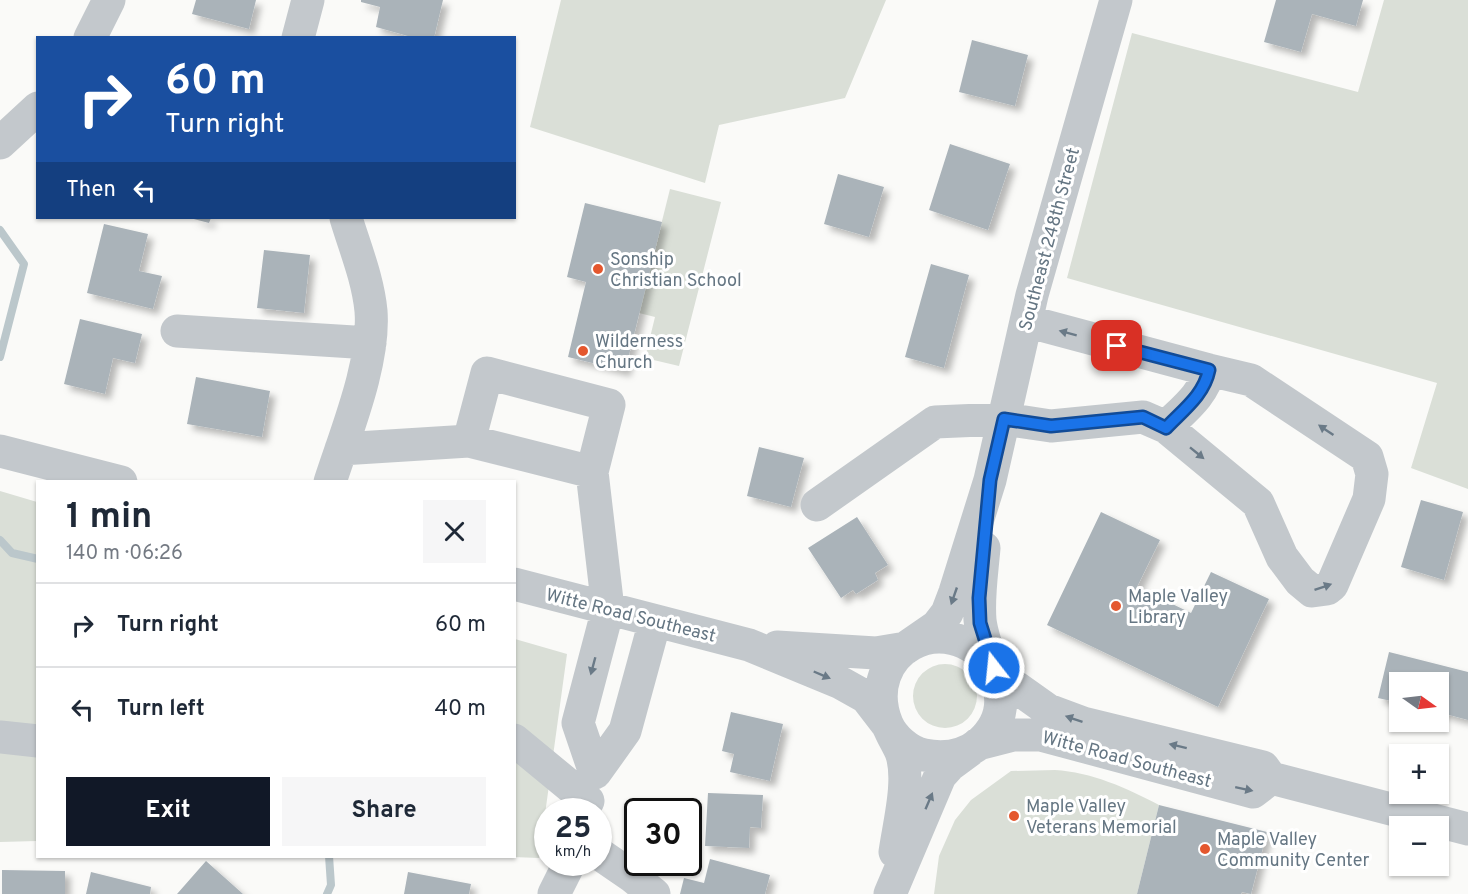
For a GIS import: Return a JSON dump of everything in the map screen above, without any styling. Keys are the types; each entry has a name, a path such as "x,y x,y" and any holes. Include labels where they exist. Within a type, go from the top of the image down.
{"street":[{"path":"91,36 109,0"},
{"path":"299,36 308,0"},
{"name":"Southeast 248th Street","path":"907,647 937,626 948,613 990,480 1026,321 1116,0"},
{"path":"0,143 36,110"},
{"path":"331,480 363,378 370,343 371,313 367,284 346,219"},
{"path":"817,505 935,422 1004,419 1051,426 1143,417 1166,428 1258,503 1282,557 1300,581 1312,591 1327,589 1332,585 1369,499 1372,474 1367,457 1251,380 1026,321"},
{"path":"177,331 370,343"},
{"path":"1166,428 1196,398 1206,383 1209,370"},
{"path":"469,441 487,373 609,405 592,472 608,609 578,723 589,795"},
{"path":"341,449 469,441 592,472"},
{"path":"0,451 113,480"},
{"name":"Southeast 248th Street","path":"990,480 979,598 980,623 995,671"},
{"name":"Witte Road Southeast","path":"516,585 749,645 841,683 872,703 888,726"},
{"path":"589,795 625,731 655,621"},
{"path":"949,637 975,647 995,671 1001,696 999,711 986,737 950,765 940,776 889,894 904,791 902,753 882,711 880,693 885,675 894,658 907,647 921,640 949,637"},
{"name":"Witte Road Southeast","path":"749,645 876,653 907,647"},
{"name":"Witte Road Southeast","path":"995,671 1048,710 1083,723 1263,767 1271,778 1468,829"},
{"path":"888,726 902,743 919,753 938,758 957,755 976,746"},
{"name":"Witte Road Southeast","path":"976,746 1013,735 1041,735 1253,792 1271,778"},
{"path":"0,737 36,741"},
{"path":"516,741 589,795"},
{"path":"612,863 654,894"},
{"path":"554,894 563,876"}],"shaded area":[{"path":"561,0 886,0 845,98 719,125 705,183 530,127"},
{"path":"1384,0 1468,0 1468,489 1411,468 1437,383 1067,278 1132,33 1358,92"},
{"path":"670,189 721,202 679,366 645,358 655,317 639,313"},
{"path":"0,491 36,502 36,841 0,842"},
{"path":"516,639 567,654 547,798 534,798 534,858 516,857"},
{"path":"945,664 963,670 971,678 977,696 971,714 963,722 945,728 927,722 919,714 913,696 919,678 927,670"},
{"path":"1055,770 1082,774 1109,782 1159,805 1137,894 934,894 939,856 955,820 971,800 1011,771"}],"building":[{"path":"196,0 256,0 249,29 192,14"},
{"path":"361,0 443,0 434,36 408,36 376,27 380,7 361,2"},
{"path":"1276,0 1363,0 1356,26 1312,14 1301,52 1264,42"},
{"path":"972,40 1028,55 1015,106 959,92"},
{"path":"950,144 1010,164 988,230 929,210"},
{"path":"838,174 884,187 869,237 824,224"},
{"path":"585,203 662,222 625,371 568,357 586,282 567,277"},
{"path":"194,219 211,219 209,223"},
{"path":"104,224 148,234 139,271 162,276 153,309 87,293"},
{"path":"264,250 310,255 304,313 257,308"},
{"path":"931,264 969,275 944,368 905,357"},
{"path":"80,319 142,334 135,363 113,358 105,394 64,384"},
{"path":"196,377 270,391 262,437 187,424"},
{"path":"759,447 804,458 791,507 747,496"},
{"path":"1421,500 1463,512 1444,580 1401,567"},
{"name":"Maple Valley Library","path":"1101,512 1160,540 1137,587 1191,613 1211,572 1269,599 1218,707 1047,625"},
{"path":"857,517 888,565 875,573 878,580 856,594 853,590 841,598 808,548"},
{"path":"1389,652 1468,672 1468,720 1449,715 1449,672 1389,672 1389,700 1378,698"},
{"path":"731,712 783,724 770,781 730,772 734,754 722,751"},
{"path":"708,793 763,795 761,828 750,827 749,848 705,846"},
{"name":"Maple Valley Community Center","path":"1159,805 1267,832 1251,894 1242,892 1241,894 1137,894"},
{"path":"710,859 770,875 765,894 680,894 684,878 704,883"},
{"path":"206,861 243,894 177,894"},
{"path":"2,870 65,871 65,894 2,894"},
{"path":"91,872 151,887 150,894 86,894"},
{"path":"408,872 471,884 469,894 404,894"}],"waterway":[{"path":"0,230 24,264 0,357"},
{"path":"0,540 12,553 36,559"},
{"path":"327,894 331,885 329,858"}],"place":[{"name":"Sonship Christian School","path":"598,269"},
{"name":"Wilderness Church","path":"583,351"},
{"name":"Maple Valley Library","path":"1116,606"},
{"name":"Maple Valley Veterans Memorial","path":"1014,816"},
{"name":"Maple Valley Community Center","path":"1205,849"}],"route":[{"path":"994,668 980,623 979,598 990,480 1004,419 1051,426 1143,417 1166,428 1196,398 1206,383 1209,370 1117,346"}]}
